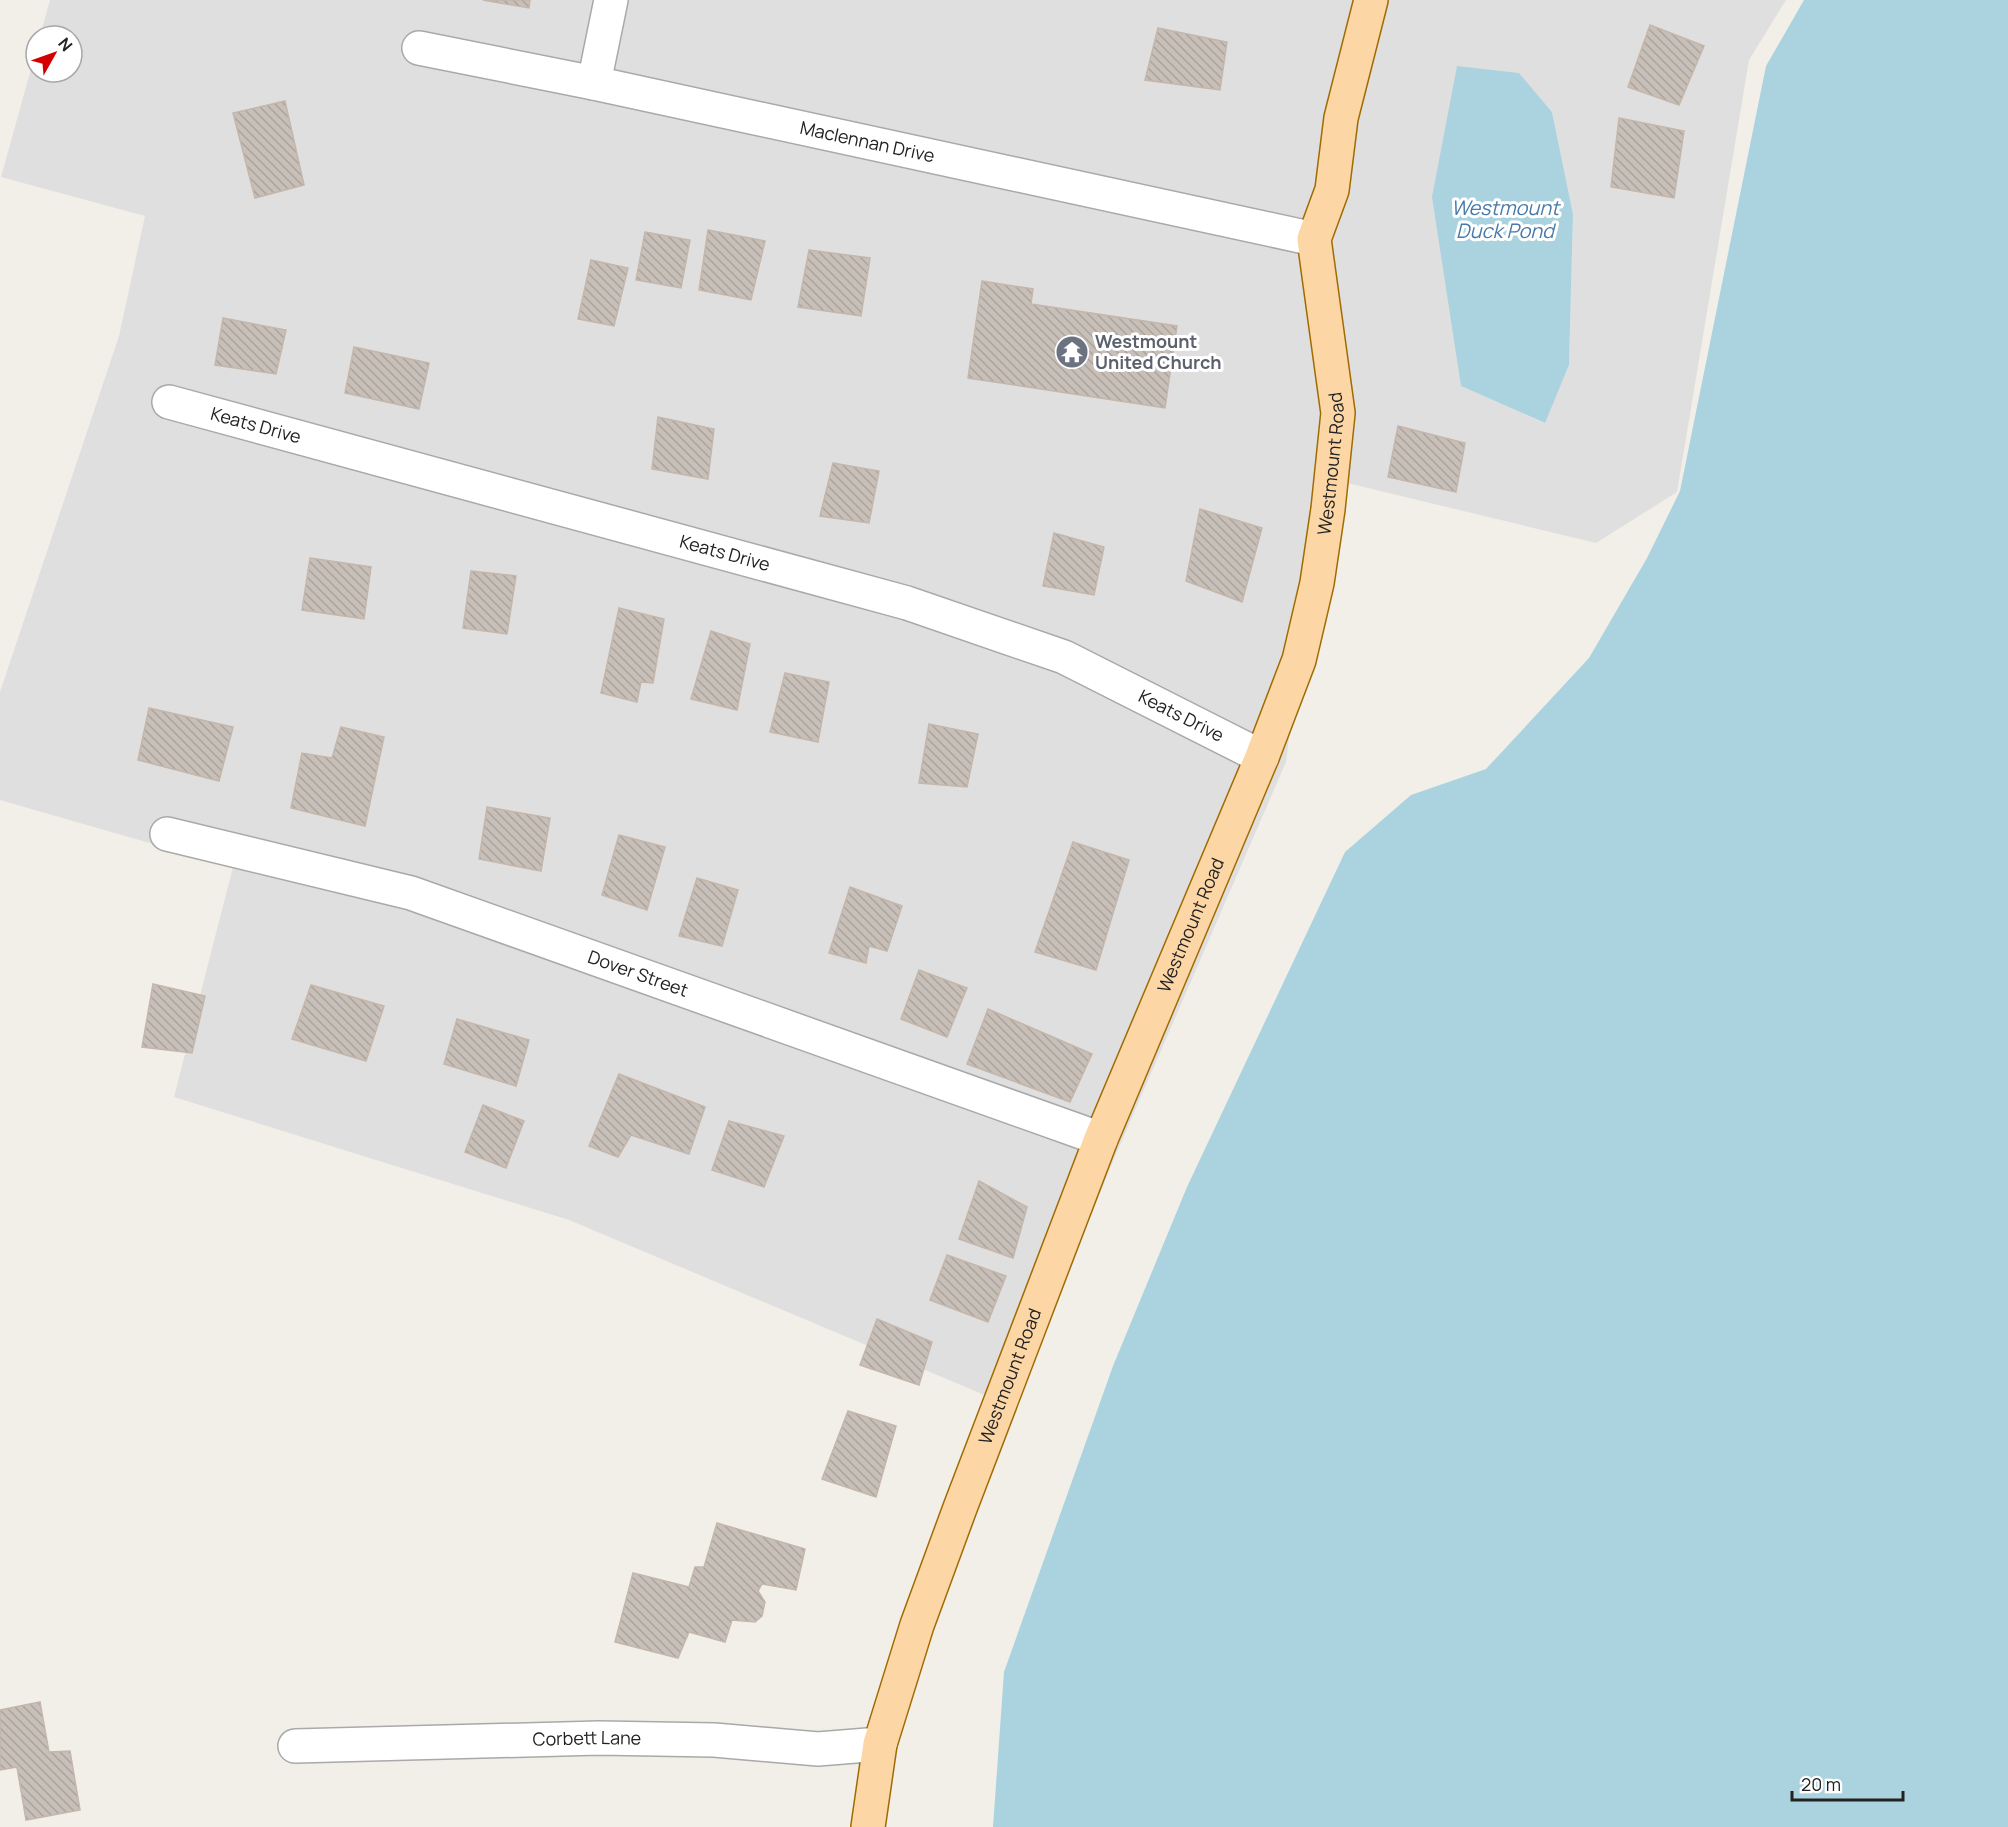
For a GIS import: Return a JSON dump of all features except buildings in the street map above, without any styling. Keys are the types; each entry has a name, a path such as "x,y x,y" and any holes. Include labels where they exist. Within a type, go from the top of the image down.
{"main road":[{"name":"Westmount Road","path":"868,1827 880,1744 917,1625 960,1508 1101,1139 1262,757 1299,660 1317,583 1328,509 1338,413 1314,240 1332,190 1341,118 1371,0"}],"street":[{"path":"594,83 611,0"},
{"name":"Maclennan Drive","path":"419,48 594,83 1314,240"},
{"name":"Keats Drive","path":"169,402 907,603 1064,657 1262,757"},
{"name":"Dover Street","path":"167,834 411,893 1101,1139"},
{"name":"Corbett Lane","path":"296,1746 599,1738 714,1740 818,1749 880,1744"}],"shaded area":[{"path":"50,0 1786,0 1749,60 1677,492 1596,543 1343,482 1299,660 1286,762 1114,1159 1013,1407 569,1220 174,1097 233,867 0,800 0,692 119,336 145,216 1,177 27,84 84,84 84,24 43,24","holes":["1518,73 1552,112 1573,214 1569,365 1544,423 1461,386"]}],"water":[{"path":"1804,0 2008,0 2008,1827 993,1827 1004,1672 1113,1366 1187,1187 1345,852 1411,795 1486,769 1589,658 1647,558 1680,491 1766,66"},
{"name":"Westmount Duck Pond","path":"1457,66 1519,73 1552,112 1573,214 1569,365 1545,423 1461,386 1432,197"}],"place":[{"name":"Westmount United Church","path":"1072,352"}]}
